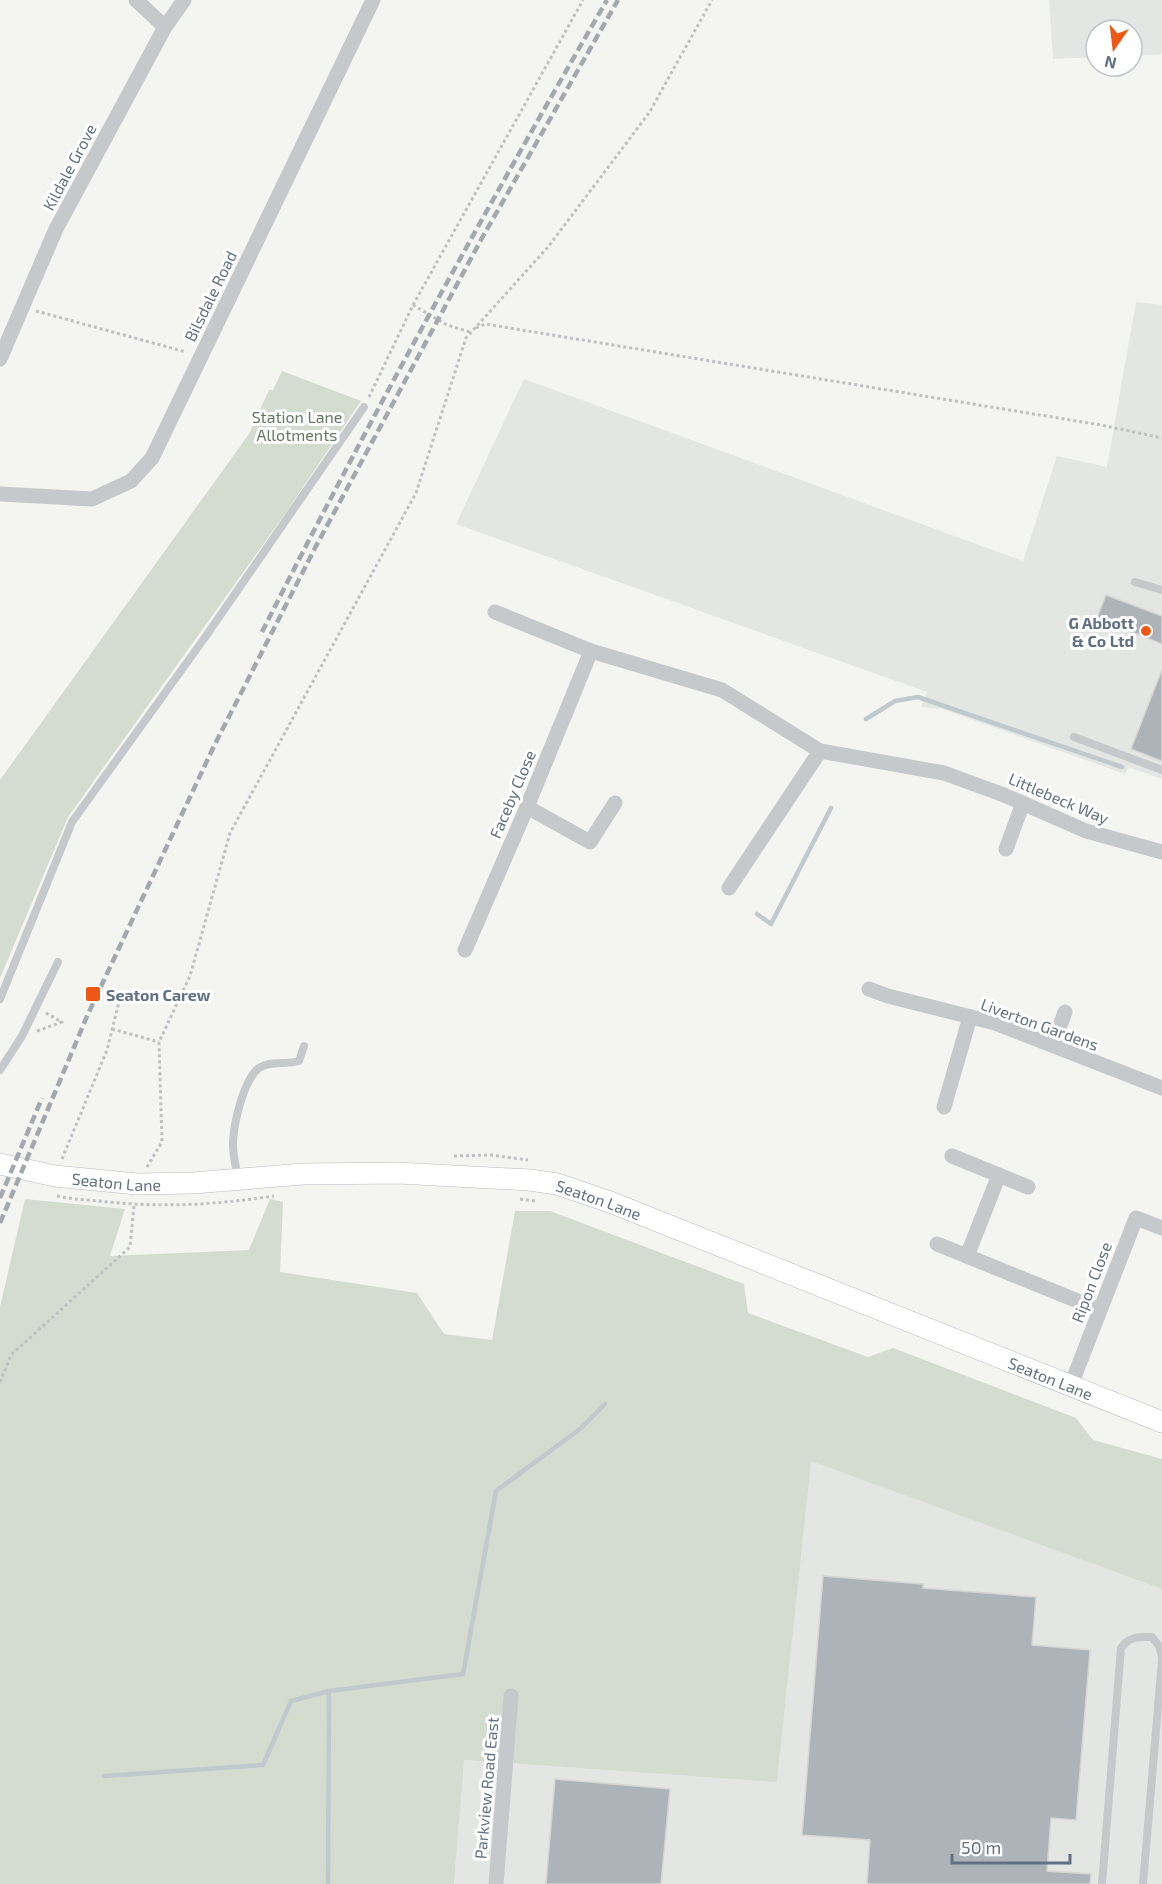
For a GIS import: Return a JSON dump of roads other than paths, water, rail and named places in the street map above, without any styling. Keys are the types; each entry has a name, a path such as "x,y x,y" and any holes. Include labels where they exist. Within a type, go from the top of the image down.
{"main road":[{"name":"Seaton Lane","path":"0,1164 55,1176 137,1184 303,1174 398,1173 530,1180 557,1184 610,1202 1162,1422"}],"street":[{"path":"136,0 165,27"},
{"name":"Kildale Grove","path":"0,359 56,229 165,27 184,0"},
{"name":"Bilsdale Road","path":"0,494 92,499 130,481 152,458 373,0"},
{"path":"495,612 591,651 722,690 820,751 729,888"},
{"name":"Faceby Close","path":"465,950 591,651"},
{"name":"Littlebeck Way","path":"820,751 944,773 968,780 1086,831 1162,852"},
{"path":"527,807 590,842 615,803"},
{"path":"1006,849 1023,803"},
{"name":"Liverton Gardens","path":"869,989 888,996 995,1023 1162,1089"},
{"path":"1053,1045 1065,1012"},
{"path":"944,1107 970,1017"},
{"path":"952,1156 1028,1187"},
{"path":"967,1256 999,1175"},
{"name":"Ripon Close","path":"1071,1386 1136,1218 1162,1228"},
{"path":"936,1244 1100,1310"},
{"name":"Parkview Road East","path":"496,1884 511,1696"}],"lane":[{"path":"0,999 72,822 206,636 364,407"},
{"path":"1135,582 1162,590"},
{"path":"1074,737 1162,770"},
{"path":"0,1070 22,1036 58,962"},
{"path":"238,1179 233,1146 237,1118 251,1076 261,1066 291,1064 299,1061 304,1046"},
{"path":"1101,1884 1121,1648 1126,1641 1136,1637 1152,1637 1159,1646 1162,1659 1143,1884"}],"waterway":[{"path":"866,719 895,701 918,697 1122,767"},
{"path":"757,914 771,924 831,808"},
{"path":"329,1691 463,1674 496,1491 580,1429 605,1404"},
{"path":"104,1776 263,1765 291,1701 329,1691 328,1884"}],"railway":[{"path":"262,632 430,313 607,0"},
{"path":"0,1223 88,1014 214,746 315,548 482,238 618,0"},
{"path":"0,1198 42,1098"}],"place":[{"name":"G Abbott & Co Ltd","path":"1146,631"},
{"name":"Seaton Carew","path":"93,994"}],"park label":[{"name":"Station Lane Allotments","path":"297,425"}]}
